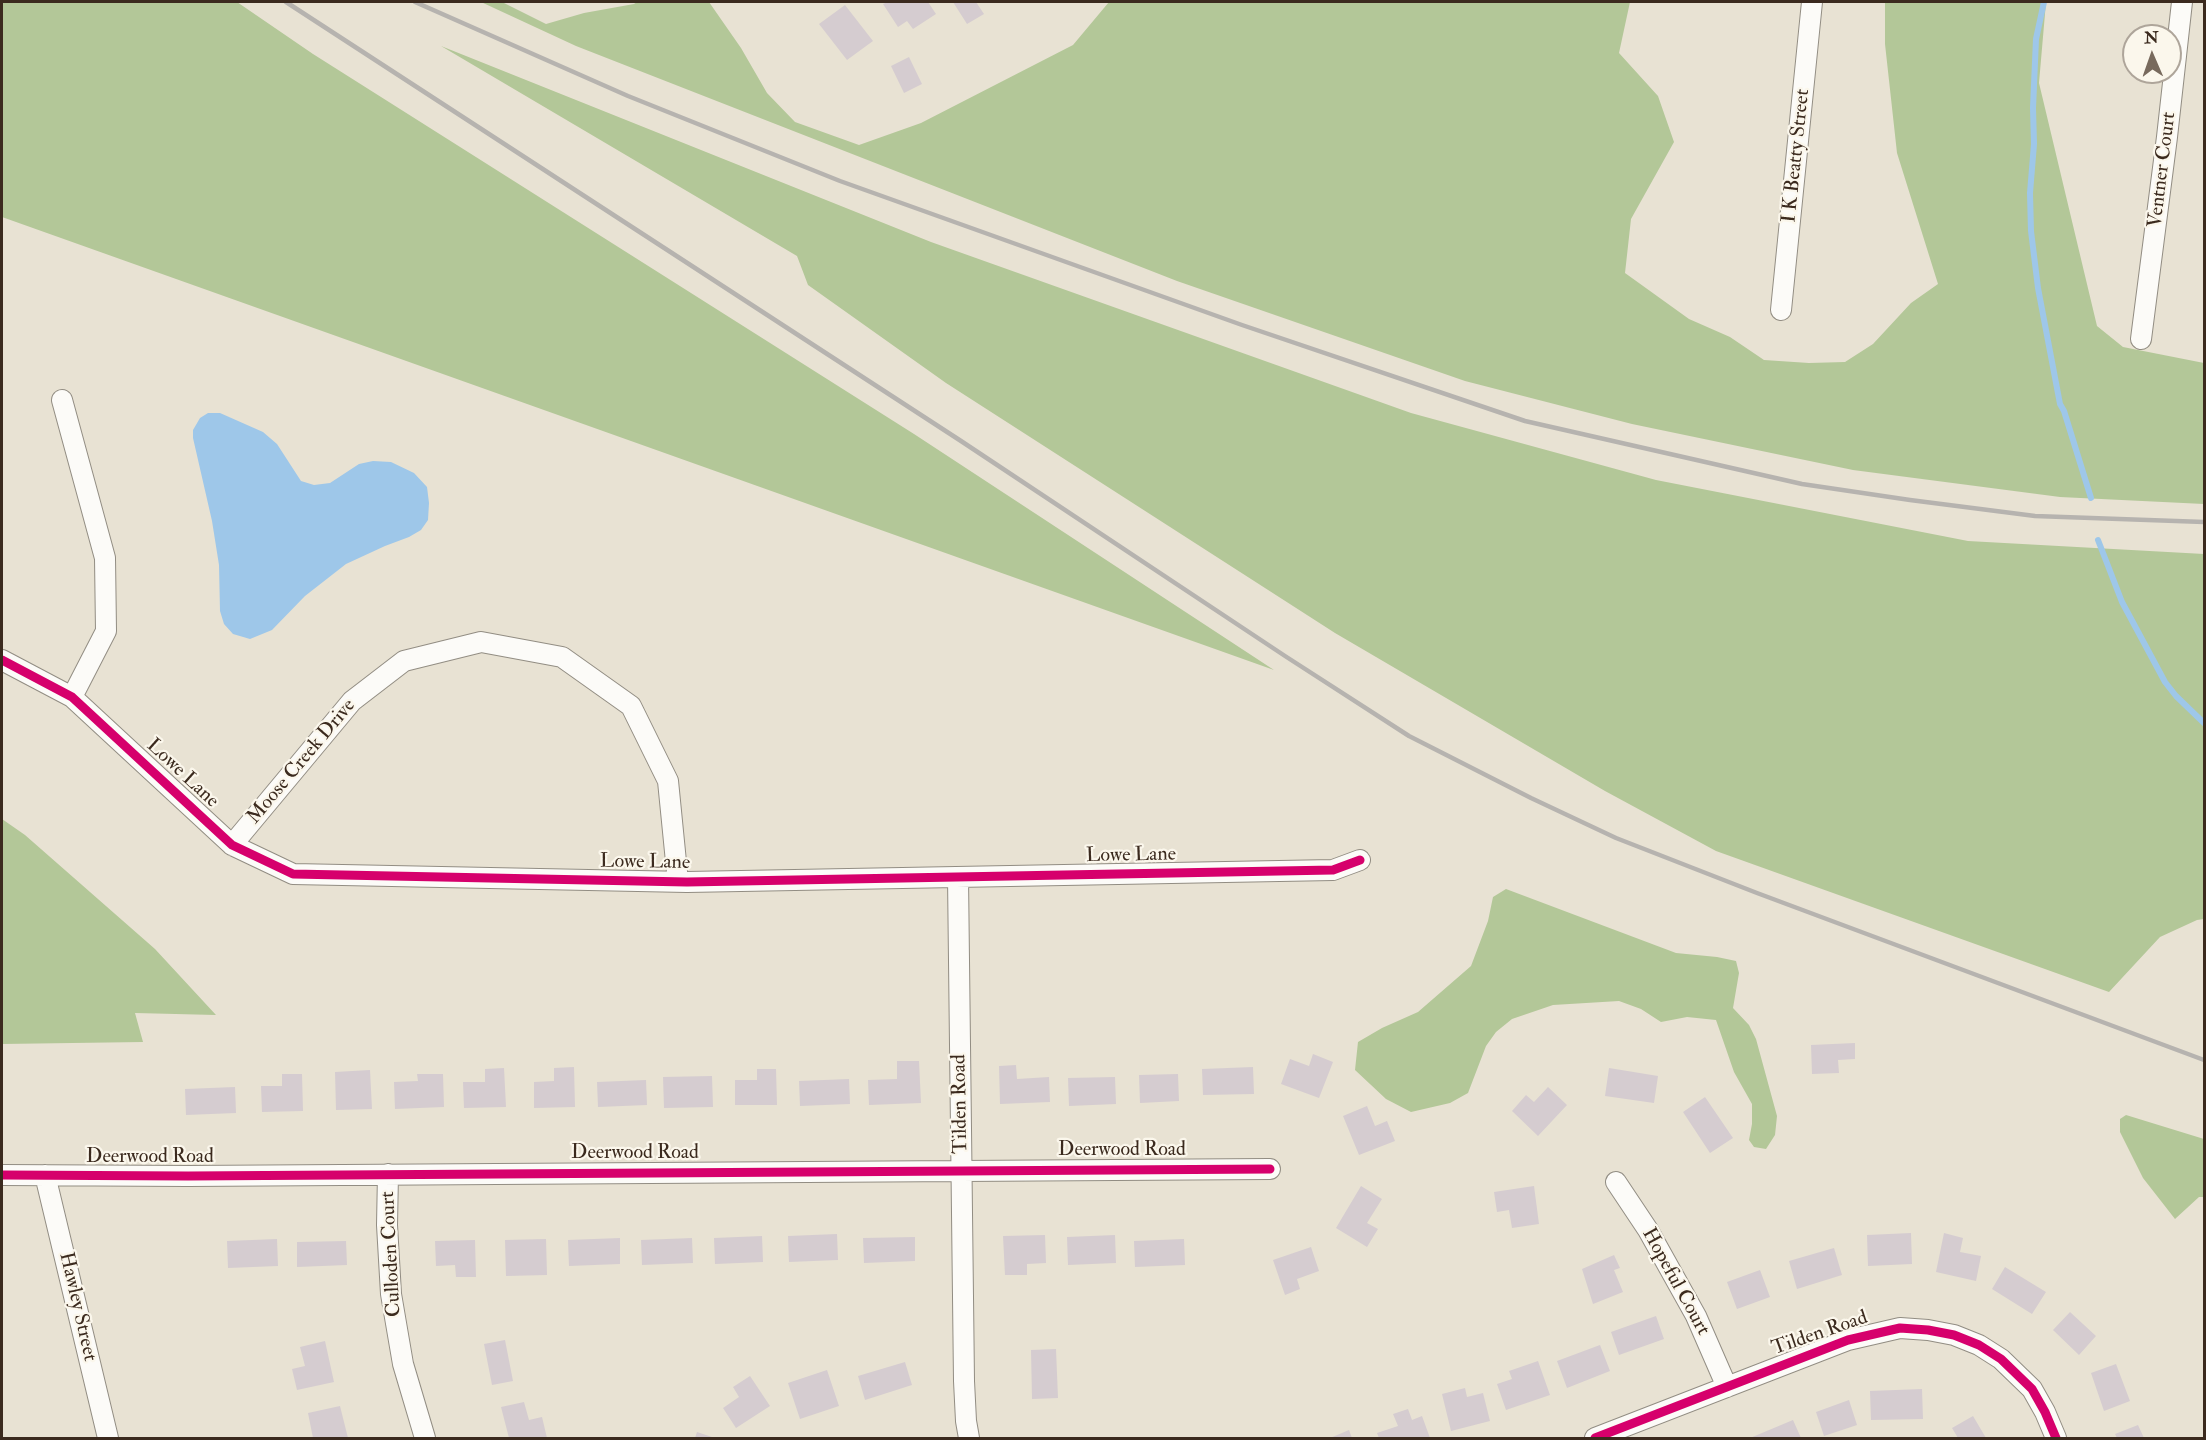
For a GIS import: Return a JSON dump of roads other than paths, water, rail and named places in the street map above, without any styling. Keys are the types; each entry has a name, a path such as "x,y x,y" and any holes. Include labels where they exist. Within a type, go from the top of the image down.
{"street":[{"name":"I K Beatty Street","path":"1781,310 1812,2"},
{"name":"Ventner Court","path":"2141,339 2182,2"},
{"path":"62,400 105,558 105,631 72,697"},
{"name":"Moose Creek Drive","path":"232,845 352,701 404,661 481,642 562,657 631,706 668,781 678,882"},
{"name":"Lowe Lane","path":"2,660 72,697 232,845 293,874 678,882 1333,870 1360,860"},
{"name":"Tilden Road","path":"958,877 963,1437"},
{"name":"Deerwood Road","path":"2,1175 1270,1169"},
{"name":"Culloden Court","path":"388,1174 390,1294 401,1354 425,1438"},
{"name":"Hawley Street","path":"45,1175 108,1438"},
{"name":"Hopeful Court","path":"1616,1182 1648,1230 1696,1316 1727,1386"},
{"name":"Tilden Road","path":"1595,1438 1867,1334 1900,1328 1954,1335 1979,1345 2001,1359 2032,1389 2056,1438"}],"water":[{"path":"208,413 220,413 263,432 277,444 301,481 314,485 330,483 359,464 373,461 391,462 414,473 427,487 428,520 421,530 409,537 346,564 305,596 272,630 250,639 233,634 224,624 220,611 219,565 212,521 193,438 193,430 200,418"}],"waterway":[{"path":"2044,2 2036,39 2034,144 2030,193 2031,231 2038,288 2060,404 2091,498"},
{"path":"2098,540 2122,602 2165,682 2204,723"}],"railway":[{"path":"286,2 961,441 1409,736 1616,838 2204,1060"},
{"path":"415,2 628,96 840,181 1242,325 1525,421 1802,484 2035,516 2204,522"}]}
